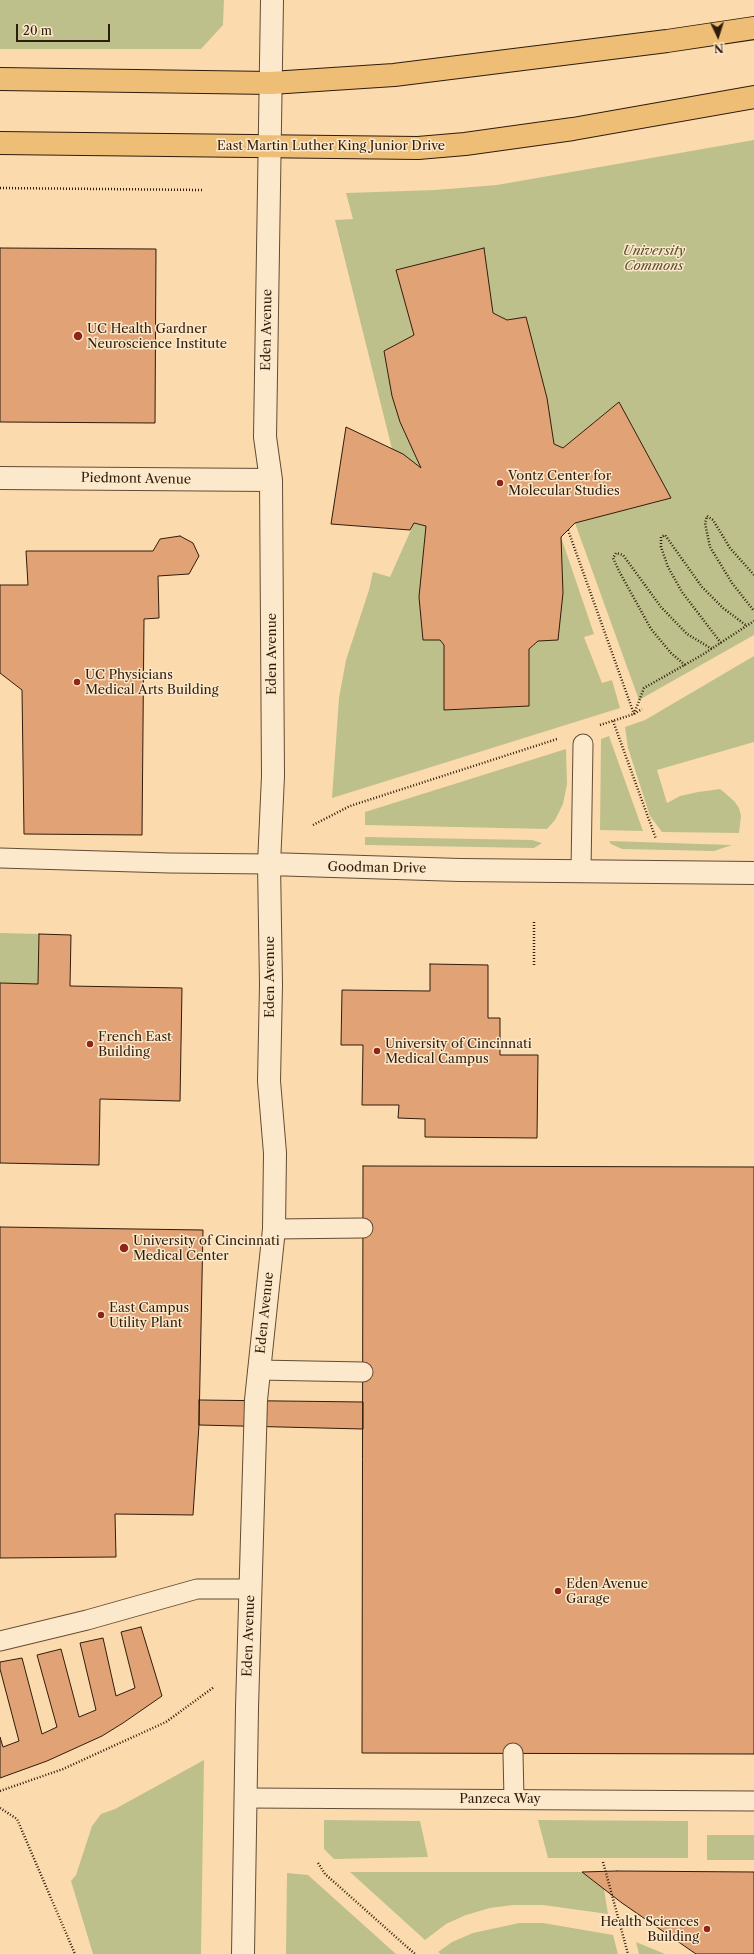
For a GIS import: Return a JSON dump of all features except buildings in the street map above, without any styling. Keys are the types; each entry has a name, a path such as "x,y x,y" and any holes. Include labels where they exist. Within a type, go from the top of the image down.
{"main road":[{"path":"0,79 271,83 394,74 667,41 754,28"},
{"name":"East Martin Luther King Junior Drive","path":"0,143 269,148 418,148 465,144 580,127 754,97"}],"street":[{"name":"Eden Avenue","path":"243,1954 254,1427 258,1370 274,1229 275,1153 269,1081 271,985 269,864 273,776 271,480 265,437 272,0"},
{"name":"Piedmont Avenue","path":"0,478 271,480"},
{"name":"Goodman Drive","path":"269,864 460,870 754,873"}],"lane":[{"path":"581,871 583,744"},
{"name":"Goodman Drive","path":"0,858 170,863 269,864"},
{"path":"274,1229 363,1228"},
{"path":"258,1370 363,1372"},
{"path":"0,1641 87,1620 197,1589 250,1589"},
{"path":"513,1753 514,1799"},
{"name":"Panzeca Way","path":"246,1798 754,1801"}],"path":[{"path":"0,188 204,190"},
{"path":"754,575 730,548 713,520 707,516 705,523 710,547 732,583 754,611"},
{"path":"568,530 634,714"},
{"path":"721,643 682,592 668,567 661,547 661,537 665,536 687,568 707,592 723,608 748,626"},
{"path":"685,665 671,653 651,629 613,558 616,553 623,555 661,608 686,634 712,649"},
{"path":"634,714 644,688 712,649 754,621"},
{"path":"598,726 634,714 642,709"},
{"path":"613,721 656,839"},
{"path":"313,825 350,806 560,738"},
{"path":"534,922 534,966"},
{"path":"0,1790 63,1769 166,1722 214,1687"},
{"path":"0,1808 17,1819 75,1954"},
{"path":"603,1862 628,1954"},
{"path":"318,1863 324,1874 415,1954"}],"green space":[{"path":"0,0 224,0 223,25 201,49 0,49"},
{"name":"University Commons","path":"754,140 754,635 639,700 575,523 671,498 619,402 563,448 554,444 547,398 526,317 507,320 493,313 484,248 396,270 414,335 384,351 392,396 400,422 421,468 414,464 392,449 335,220 353,219 346,193 435,190 497,185"},
{"path":"414,523 426,526 419,597 423,640 440,640 444,645 445,710 529,706 529,649 538,641 557,640 561,537 594,634 584,637 602,683 612,680 620,708 332,798 339,698 346,660 369,590 373,572 390,577"},
{"path":"754,656 754,742 657,770 667,803 680,796 720,789 734,801 739,808 741,816 739,833 662,832 650,816 628,748 625,727 645,720"},
{"path":"609,736 643,831 600,830 601,739"},
{"path":"566,749 567,784 563,804 555,820 547,829 365,825 365,812"},
{"path":"365,837 532,840 542,843 534,848 365,845"},
{"path":"609,841 732,845 714,851 622,849 611,844"},
{"path":"0,933 39,934 38,984 0,983"},
{"path":"204,1760 201,1954 93,1954 71,1881 76,1875 92,1826 101,1814 115,1809"},
{"path":"324,1820 420,1821 428,1857 334,1859 324,1849"},
{"path":"538,1820 688,1821 688,1858 548,1858"},
{"path":"707,1835 754,1835 754,1860 707,1860"},
{"path":"350,1872 582,1872 604,1889 608,1914 543,1905 513,1905 490,1908 466,1915 446,1924 425,1940"},
{"path":"287,1873 308,1875 396,1954 286,1954"},
{"path":"519,1923 543,1923 613,1935 618,1954 441,1954 438,1952 452,1942 473,1933"},
{"path":"636,1942 665,1954 639,1954"}],"place":[{"name":"UC Health Gardner Neuroscience Institute","path":"78,336"},
{"name":"Vontz Center for Molecular Studies","path":"500,483"},
{"name":"UC Physicians Medical Arts Building","path":"77,682"},
{"name":"French East Building","path":"90,1044"},
{"name":"University of Cincinnati Medical Campus","path":"377,1051"},
{"name":"University of Cincinnati Medical Center","path":"124,1248"},
{"name":"East Campus Utility Plant","path":"101,1315"},
{"name":"Eden Avenue Garage","path":"558,1591"},
{"name":"Health Sciences Building","path":"707,1929"}]}
